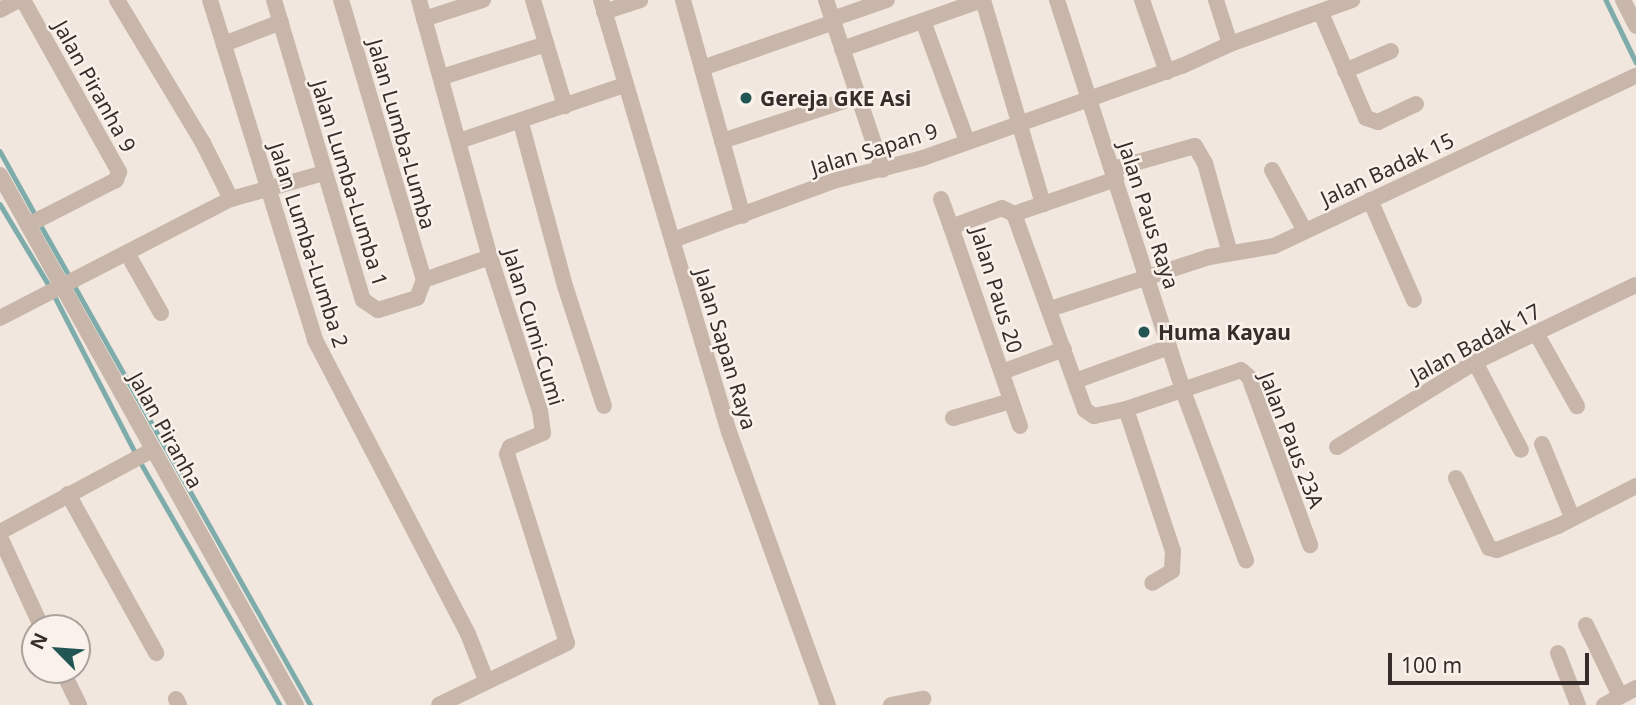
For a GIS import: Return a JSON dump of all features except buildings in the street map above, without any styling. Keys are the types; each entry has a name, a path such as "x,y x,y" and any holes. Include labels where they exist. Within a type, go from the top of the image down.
{"street":[{"path":"0,10 21,0"},
{"name":"Jalan Piranha 9","path":"21,0 119,173 116,180 28,225"},
{"path":"117,0 203,143 231,200"},
{"name":"Jalan Lumba-Lumba 2","path":"210,0 322,357 468,634 486,680"},
{"name":"Jalan Lumba-Lumba 1","path":"274,0 324,173 368,307 378,310 417,298 424,280"},
{"name":"Jalan Lumba-Lumba","path":"341,0 424,280"},
{"name":"Jalan Cumi-Cumi","path":"419,0 490,257 543,433 510,447 507,454 567,643 486,680"},
{"path":"424,19 483,0"},
{"path":"533,0 565,106"},
{"path":"602,6 640,0"},
{"path":"683,0 743,216"},
{"path":"826,0 883,170"},
{"path":"702,68 887,0"},
{"path":"842,49 982,0 1043,204"},
{"name":"Jalan Paus Raya","path":"1057,0 1182,388 1246,561"},
{"path":"1142,0 1167,72"},
{"path":"1216,0 1228,45"},
{"name":"Jalan Sapan 9","path":"673,240 833,181 883,170 1020,121 1089,100 1352,0"},
{"path":"1623,0 1636,26"},
{"name":"Jalan Sapan Raya","path":"602,6 729,432 828,705"},
{"path":"1321,13 1366,118 1371,121 1416,104"},
{"path":"923,20 967,141"},
{"path":"224,44 281,22"},
{"path":"442,77 546,44"},
{"path":"1345,71 1391,51"},
{"name":"Jalan Badak 15","path":"1050,309 1147,276 1230,253 1274,246 1636,76"},
{"path":"459,141 521,123 624,85"},
{"path":"722,141 857,97"},
{"path":"521,123 565,286 604,406"},
{"name":"Jalan Paus 20","path":"1014,214 1195,146 1205,163 1230,253"},
{"path":"1272,170 1305,231"},
{"path":"0,318 231,200 324,173"},
{"name":"Jalan Piranha","path":"0,175 296,705"},
{"path":"941,199 951,227"},
{"path":"1370,200 1414,300"},
{"name":"Jalan Paus 20","path":"1020,426 951,227 1002,208 1014,214 1085,410"},
{"path":"127,253 161,313"},
{"path":"424,280 490,257"},
{"name":"Jalan Badak 17","path":"1338,447 1475,362 1636,285"},
{"path":"1536,333 1577,406"},
{"path":"1075,381 1169,347"},
{"path":"1002,372 1064,349"},
{"path":"1475,362 1521,450"},
{"name":"Jalan Paus 23A","path":"1085,410 1094,416 1126,409 1236,370 1249,377 1310,545"},
{"path":"953,418 1011,401"},
{"path":"1126,409 1173,551 1172,571 1152,583"},
{"path":"1542,444 1572,517"},
{"path":"36,614 0,534 68,494 152,450"},
{"path":"1456,478 1489,548 1497,550 1636,486"},
{"path":"68,494 156,653"},
{"path":"1586,625 1620,696"},
{"path":"1558,653 1577,705"},
{"path":"439,705 486,680"},
{"path":"69,684 79,705"},
{"path":"1604,705 1636,688"},
{"path":"891,705 923,699"}],"waterway":[{"path":"1606,0 1636,62"},
{"path":"0,151 36,216"},
{"path":"0,204 50,287"},
{"path":"40,224 70,277"},
{"path":"74,285 311,705"},
{"path":"54,295 138,458 280,705"}],"place":[{"name":"Gereja GKE Asi","path":"746,98"},
{"name":"Huma Kayau","path":"1144,332"}]}
